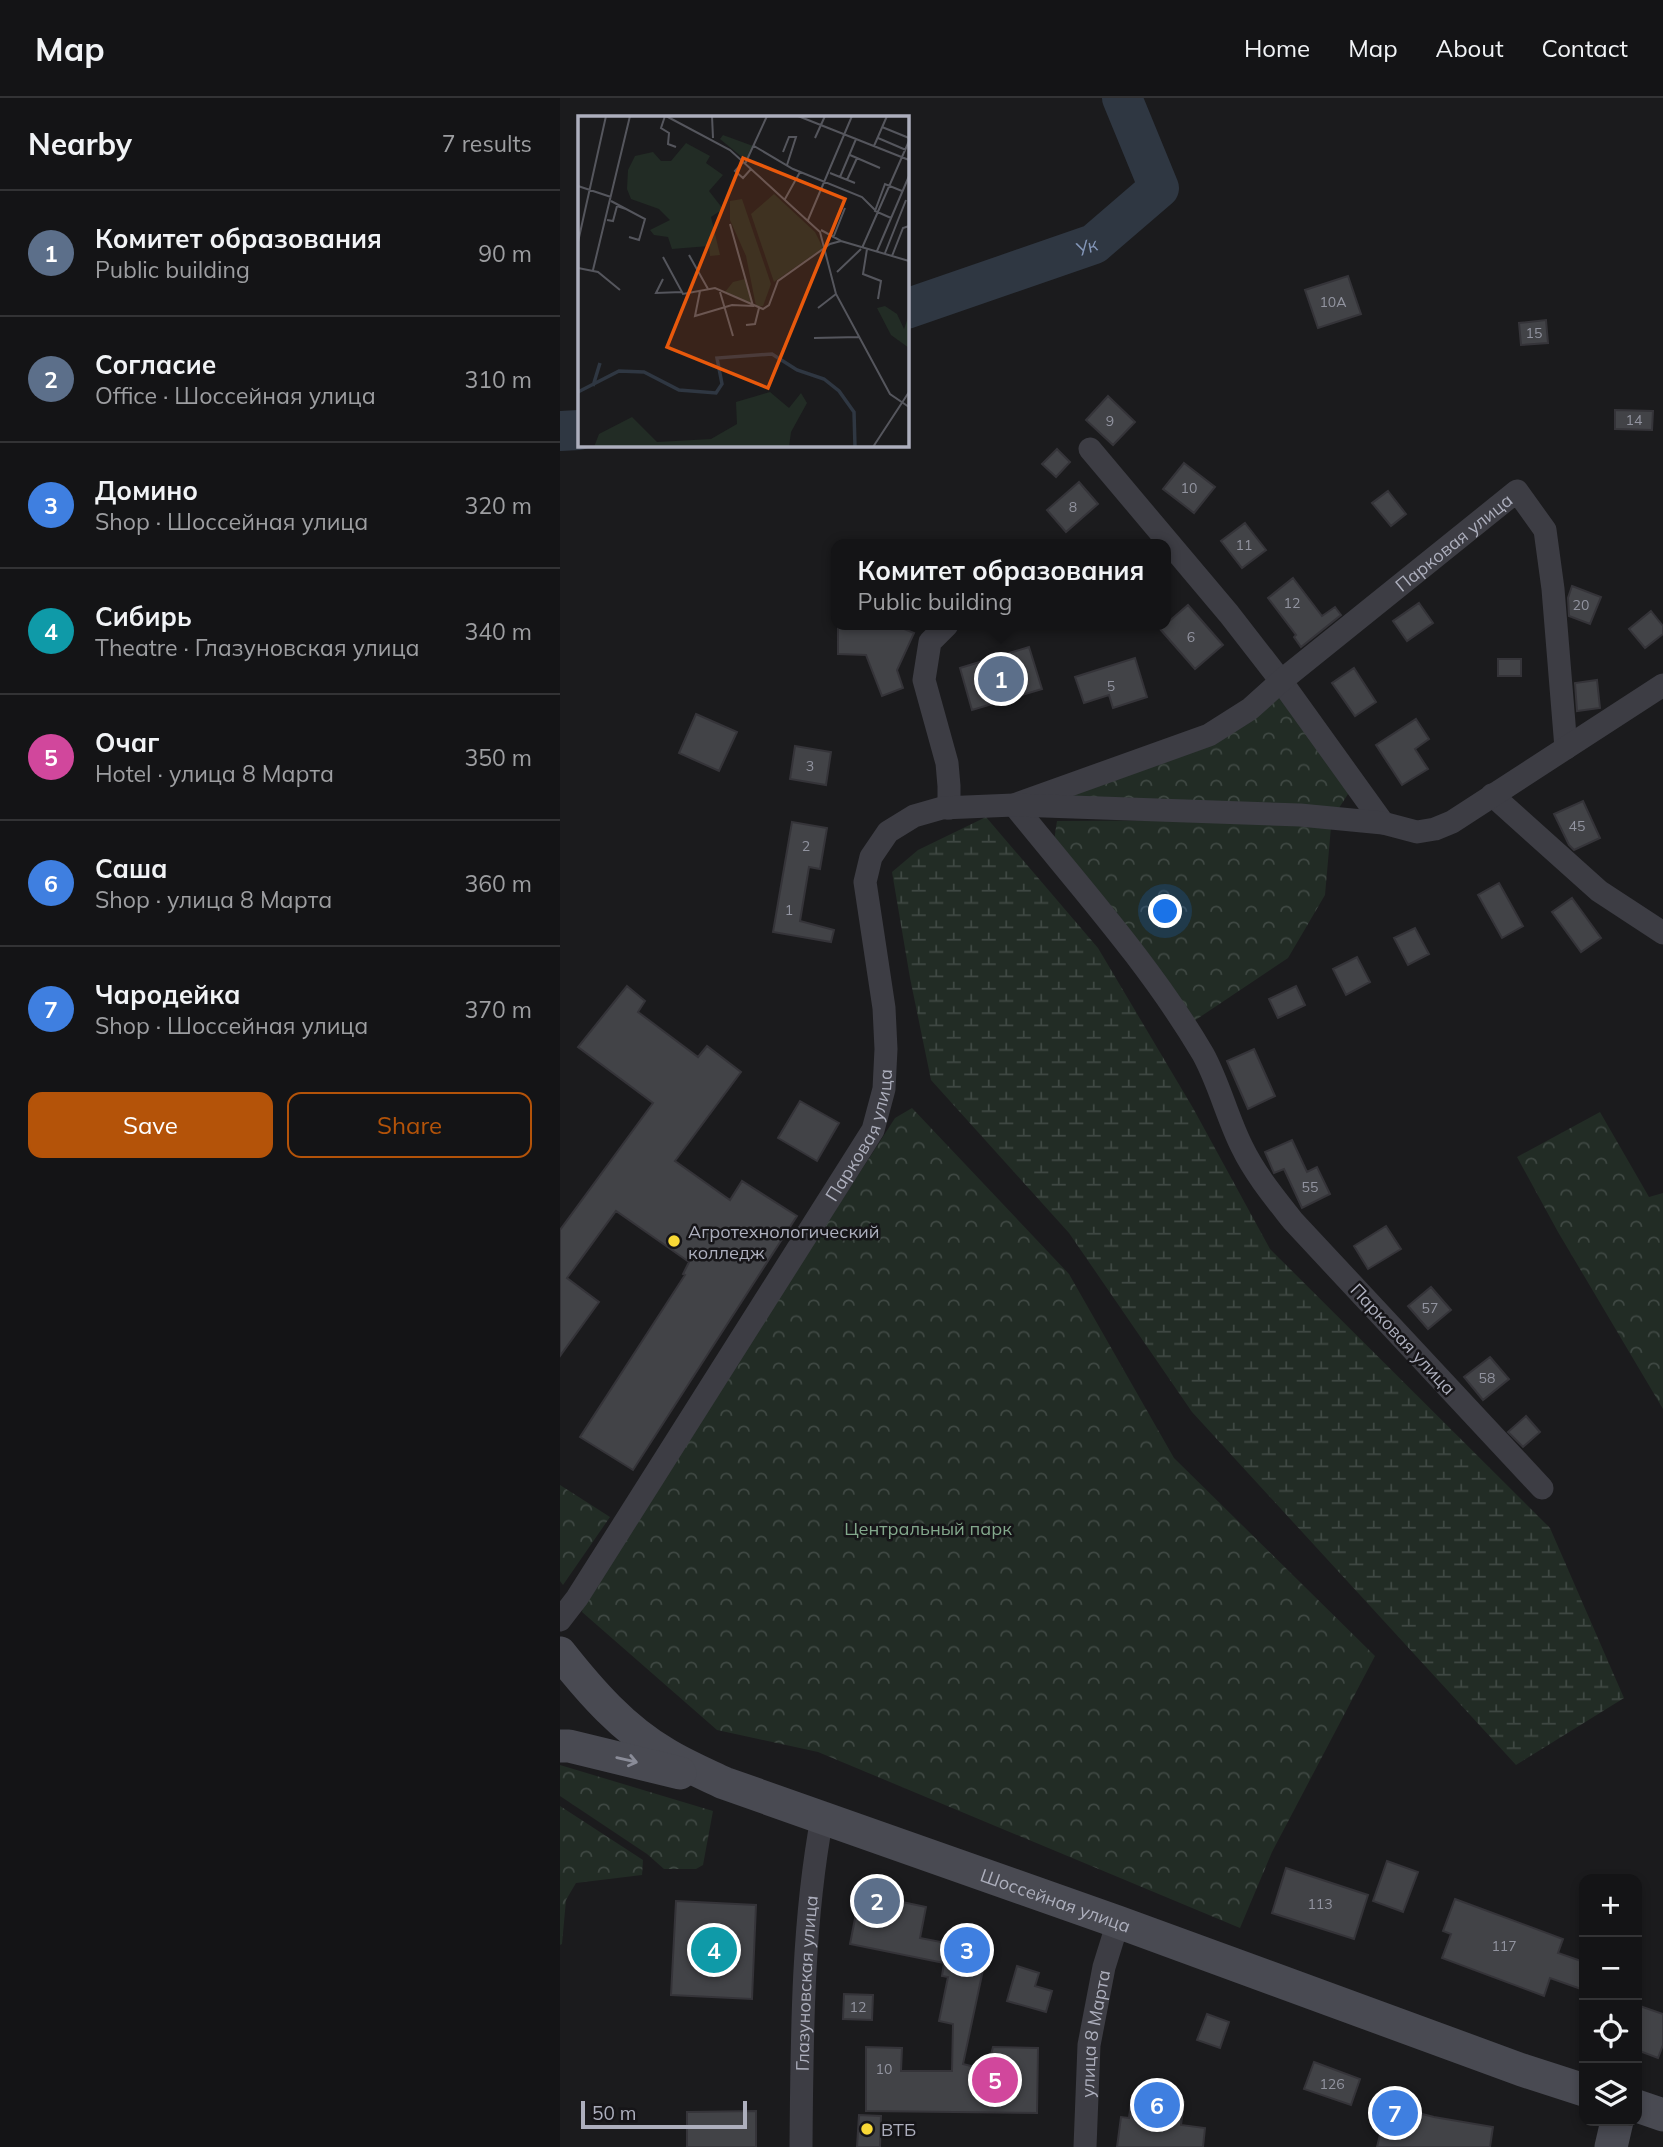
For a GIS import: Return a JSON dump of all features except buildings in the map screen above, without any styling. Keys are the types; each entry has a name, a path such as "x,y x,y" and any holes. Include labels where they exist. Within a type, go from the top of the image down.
{"main road":[{"name":"Шоссейная улица","path":"560,1653 602,1704 636,1734 665,1754 724,1783 1118,1922 1510,2066 1579,2088"},
{"path":"560,1746 724,1783"},
{"path":"1642,2108 1663,2115"},
{"path":"1611,2147 1616,2126"}],"street":[{"path":"1090,449 1166,539"},
{"name":"Парковая улица","path":"1014,805 1209,735 1250,709 1517,491 1545,530 1553,589 1566,748"},
{"path":"1171,545 1281,681 1384,823"},
{"path":"942,630 930,642 924,680 947,763 950,786 948,808"},
{"name":"Парковая улица","path":"560,1619 577,1598 873,1130 884,1089 886,1049 884,1008 865,882 871,857 888,832 914,816 948,808 1014,805 1300,815 1384,823 1418,832 1435,829 1452,822 1663,685"},
{"path":"1492,795 1599,891 1663,933"},
{"name":"Парковая улица","path":"1014,805 1111,923 1169,1002 1204,1057 1242,1148 1267,1188 1293,1221 1542,1488"},
{"name":"Глазуновская улица","path":"801,2147 803,2031 814,1864 822,1818"},
{"name":"улица 8 Марта","path":"1085,2147 1089,2045 1104,1967 1118,1922"}],"green space":[{"path":"1281,691 1350,791 1337,811 1064,798"},
{"path":"986,817 1098,948 1193,1108 1270,1249 1550,1528 1624,1698 1516,1765 1192,1412 1069,1233 931,1080 892,872 918,850"},
{"path":"1215,820 1331,827 1325,895 1288,958 1191,1023 1053,847 1057,821"},
{"name":"Центральный парк","path":"912,1108 1069,1274 1174,1458 1375,1656 1272,1852 1240,1928 818,1752 717,1730 582,1612 584,1600 895,1118"},
{"path":"1600,1112 1649,1197 1663,1193 1663,1409 1558,1232 1517,1157"},
{"path":"560,1485 610,1517 563,1585 560,1581"},
{"path":"560,1765 713,1811 703,1865 696,1869 664,1869 647,1854 560,1796"},
{"path":"560,1806 643,1860 642,1875 576,1883 566,1900 560,1945"}],"waterway":[{"name":"Ук","path":"908,308 1094,244 1159,188 1122,98"},
{"name":"Ук","path":"560,431 578,430"}],"place":[{"name":"Комитет образования","path":"1001,679"},
{"name":"Агротехнологический колледж","path":"674,1241"},
{"name":"Согласие","path":"877,1901"},
{"name":"Сибирь","path":"714,1950"},
{"name":"Домино","path":"967,1950"},
{"name":"Очаг","path":"995,2080"},
{"name":"Саша","path":"1157,2105"},
{"name":"Чародейка","path":"1395,2113"},
{"name":"ВТБ","path":"867,2129"}]}
